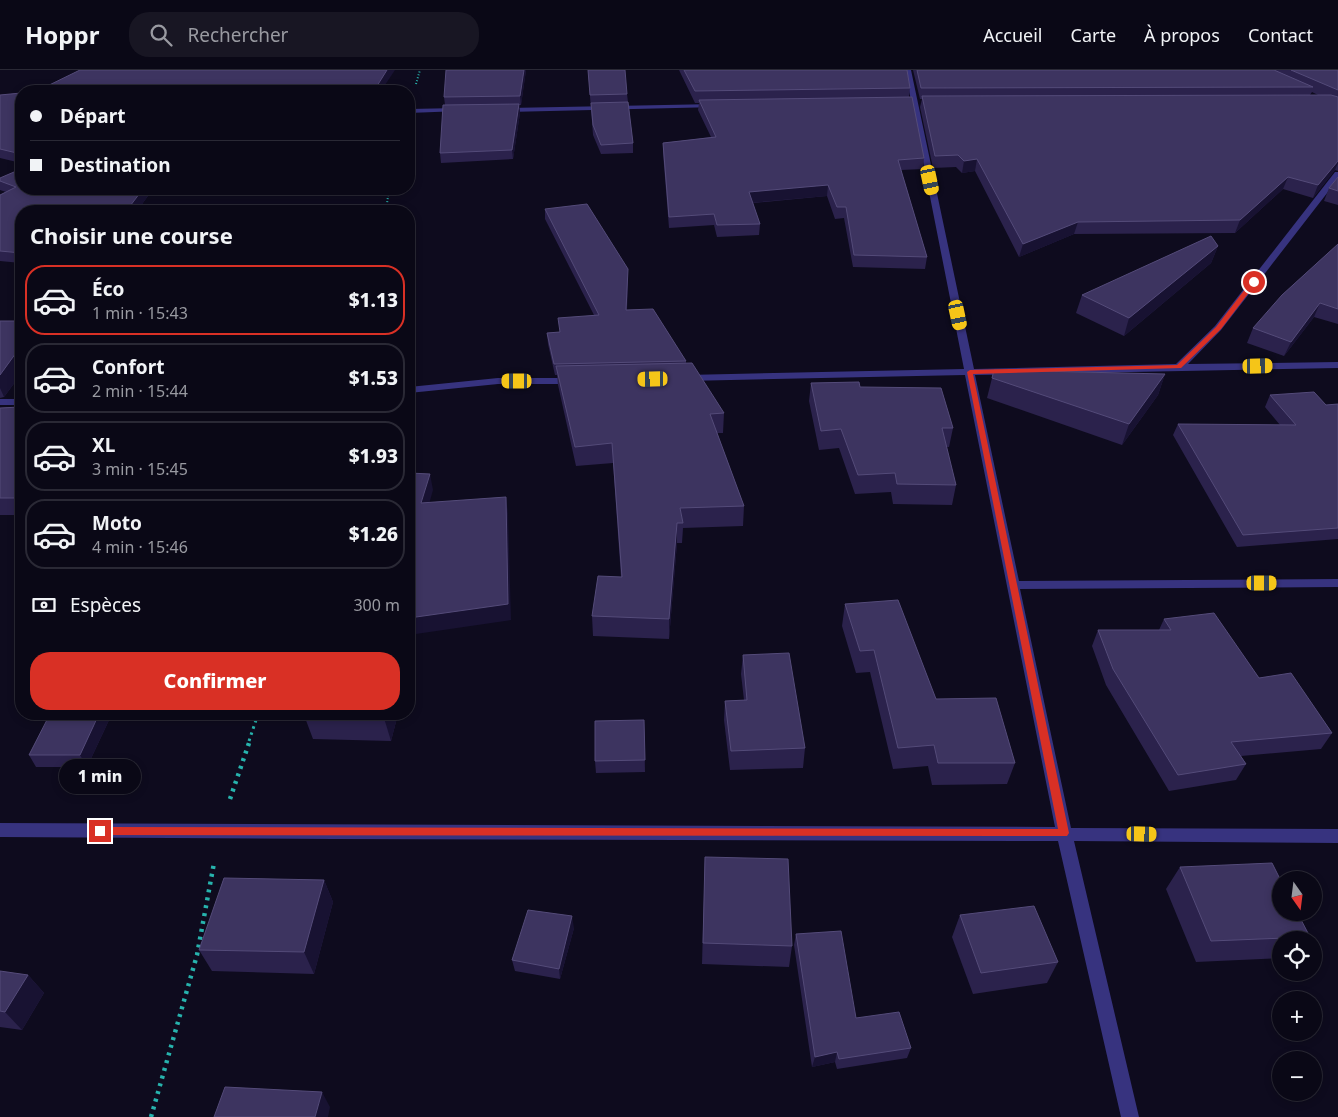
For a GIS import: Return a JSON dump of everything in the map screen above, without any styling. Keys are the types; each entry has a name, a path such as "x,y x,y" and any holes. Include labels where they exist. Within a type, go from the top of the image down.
{"street":[{"path":"908,70 1064,833 1130,1117"},
{"path":"498,110 726,106"},
{"path":"415,111 468,110"},
{"path":"1179,367 1218,328 1338,174"},
{"path":"673,379 1338,365"},
{"path":"415,389 498,381 584,380"},
{"path":"0,402 15,402"},
{"path":"1013,585 1338,583"},
{"path":"0,830 220,833 1064,833 1338,836"}],"path":[{"path":"151,1117 197,955 220,833 256,720"}],"building":[{"path":"80,70 387,70 378,85 49,85"},
{"path":"446,70 524,70 520,96 444,97"},
{"path":"588,70 625,70 627,94 590,95"},
{"path":"684,70 907,70 910,88 695,91"},
{"path":"917,70 1274,70 1313,87 921,88"},
{"path":"1291,70 1338,70 1338,90"},
{"path":"15,94 15,153 0,149 0,95"},
{"path":"1331,95 1338,97 1338,161 1318,185 1288,177 1240,220 1078,222 1023,244 977,159 964,161 958,155 935,156 922,96"},
{"path":"912,97 924,158 898,160 927,257 854,255 846,207 837,207 828,185 749,192 760,224 717,225 714,214 669,217 663,143 716,137 699,100"},
{"path":"628,102 633,143 601,145 593,125 591,103"},
{"path":"519,104 512,150 440,153 443,105"},
{"path":"15,172 15,187 0,181 0,178"},
{"path":"1338,177 1338,191 1329,188"},
{"path":"15,188 15,195 138,195 131,205 15,205 15,252 0,251 0,195"},
{"path":"587,204 628,269 626,310 653,309 686,361 554,364 547,333 560,332 558,318 599,315 545,209"},
{"path":"1211,236 1218,246 1129,318 1082,295"},
{"path":"1338,244 1338,309 1320,303 1291,342 1253,328 1282,295"},
{"path":"0,321 15,321 15,354 0,375"},
{"path":"692,363 724,413 710,414 744,506 680,508 683,523 677,523 669,619 592,616 598,576 622,577 612,443 575,447 556,366"},
{"path":"994,370 1165,374 1129,424 992,378"},
{"path":"859,382 860,387 941,388 953,428 942,428 956,485 897,484 895,473 858,475 841,429 821,431 811,383"},
{"path":"1314,392 1326,405 1338,404 1338,528 1243,535 1178,424 1296,425 1270,395"},
{"path":"15,407 14,498 0,498 0,408"},
{"path":"415,473 430,474 421,503 506,497 508,604 415,617"},
{"path":"898,600 936,699 996,698 1015,763 938,763 934,745 898,748 874,650 860,651 845,604"},
{"path":"1214,613 1259,678 1291,673 1332,733 1231,742 1246,764 1178,775 1113,669 1098,630 1171,630 1164,619"},
{"path":"789,653 805,748 731,751 725,701 747,700 743,655"},
{"path":"47,720 96,720 80,755 29,755"},
{"path":"644,720 645,760 595,761 595,721"},
{"path":"705,857 788,859 792,946 703,943"},
{"path":"1272,863 1276,871 1272,871 1272,921 1302,921 1307,931 1272,931 1272,939 1211,941 1180,867"},
{"path":"224,878 324,880 304,952 199,950"},
{"path":"1034,906 1058,962 981,973 960,915"},
{"path":"528,910 572,916 559,969 512,960"},
{"path":"841,931 856,1018 899,1012 911,1048 839,1059 837,1052 815,1057 796,934"},
{"path":"0,971 28,975 5,1012 0,1011"},
{"path":"225,1087 322,1092 315,1117 214,1117"}],"route":[{"path":"100,831 220,833 1064,833 970,372 1179,367 1218,328 1254,282"}]}
